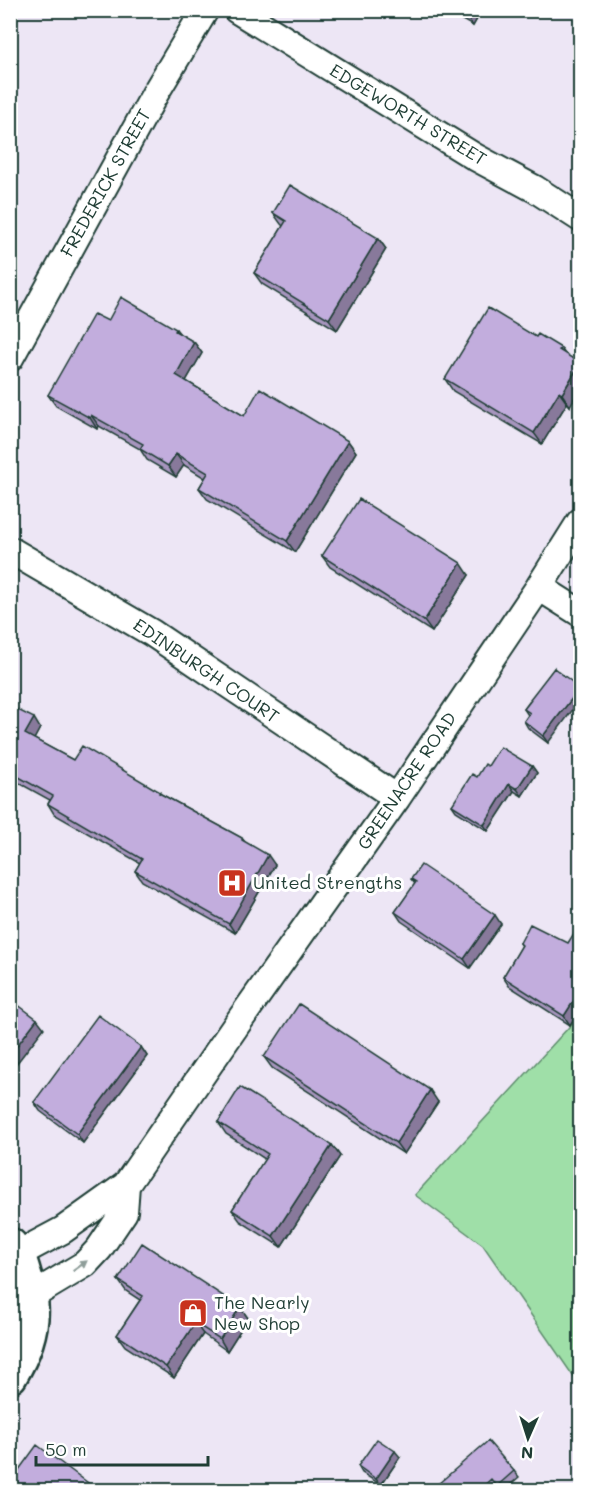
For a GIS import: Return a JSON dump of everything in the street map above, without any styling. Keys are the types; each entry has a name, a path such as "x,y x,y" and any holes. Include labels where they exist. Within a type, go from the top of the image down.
{"street":[{"name":"FREDERICK STREET","path":"10,358 156,92 205,10"},
{"name":"EDGEWORTH STREET","path":"237,10 475,157 535,189 580,218"},
{"name":"GREENACRE ROAD","path":"14,1250 63,1230 126,1185 397,798 580,522"},
{"name":"EDINBURGH COURT","path":"10,550 152,633 397,798"},
{"path":"539,587 580,613"},
{"name":"GREENACRE ROAD","path":"30,1297 85,1264 99,1249 124,1212 126,1185"},
{"path":"10,1376 24,1352 31,1316 30,1297 14,1250"}],"green space":[{"path":"580,1015 580,1386 483,1245 415,1195"}],"building":[{"path":"456,10 467,10 465,15"},
{"path":"290,185 378,238 329,319 254,273 286,221 273,213"},
{"path":"121,297 194,342 176,375 244,416 260,388 348,441 287,541 199,488 208,473 176,454 168,466 140,449 143,444 91,415 90,418 48,395 94,314 108,321"},
{"path":"488,308 536,337 538,334 580,363 562,394 559,392 534,433 445,379"},
{"path":"359,499 461,563 424,621 322,556"},
{"path":"554,668 580,688 543,736 524,721 530,713 524,709"},
{"path":"10,706 34,718 25,734 73,760 82,746 268,855 229,924 135,871 142,859 48,804 53,796 10,772"},
{"path":"500,747 532,766 517,789 509,784 484,825 452,805 472,774 477,777 485,764 488,766"},
{"path":"421,865 495,915 464,959 395,912 416,882 411,879"},
{"path":"530,924 568,943 576,930 580,933 580,991 564,1016 503,977 522,945 520,943"},
{"path":"10,999 37,1019 10,1055"},
{"path":"299,1004 430,1090 396,1143 264,1057"},
{"path":"98,1015 141,1047 77,1134 34,1102"},
{"path":"240,1087 332,1145 273,1236 232,1210 268,1154 218,1122"},
{"name":"The Nearly New Shop","path":"142,1243 240,1307 220,1339 195,1323 166,1367 117,1335 143,1296 118,1280"},
{"path":"377,1439 395,1451 376,1479 358,1466"},
{"path":"488,1441 514,1471 497,1486 491,1479 478,1491 425,1491 429,1487 431,1490"},
{"path":"37,1445 99,1491 11,1491 10,1482"}],"place":[{"name":"United Strengths","path":"232,883"},
{"name":"The Nearly New Shop","path":"193,1313"}]}
